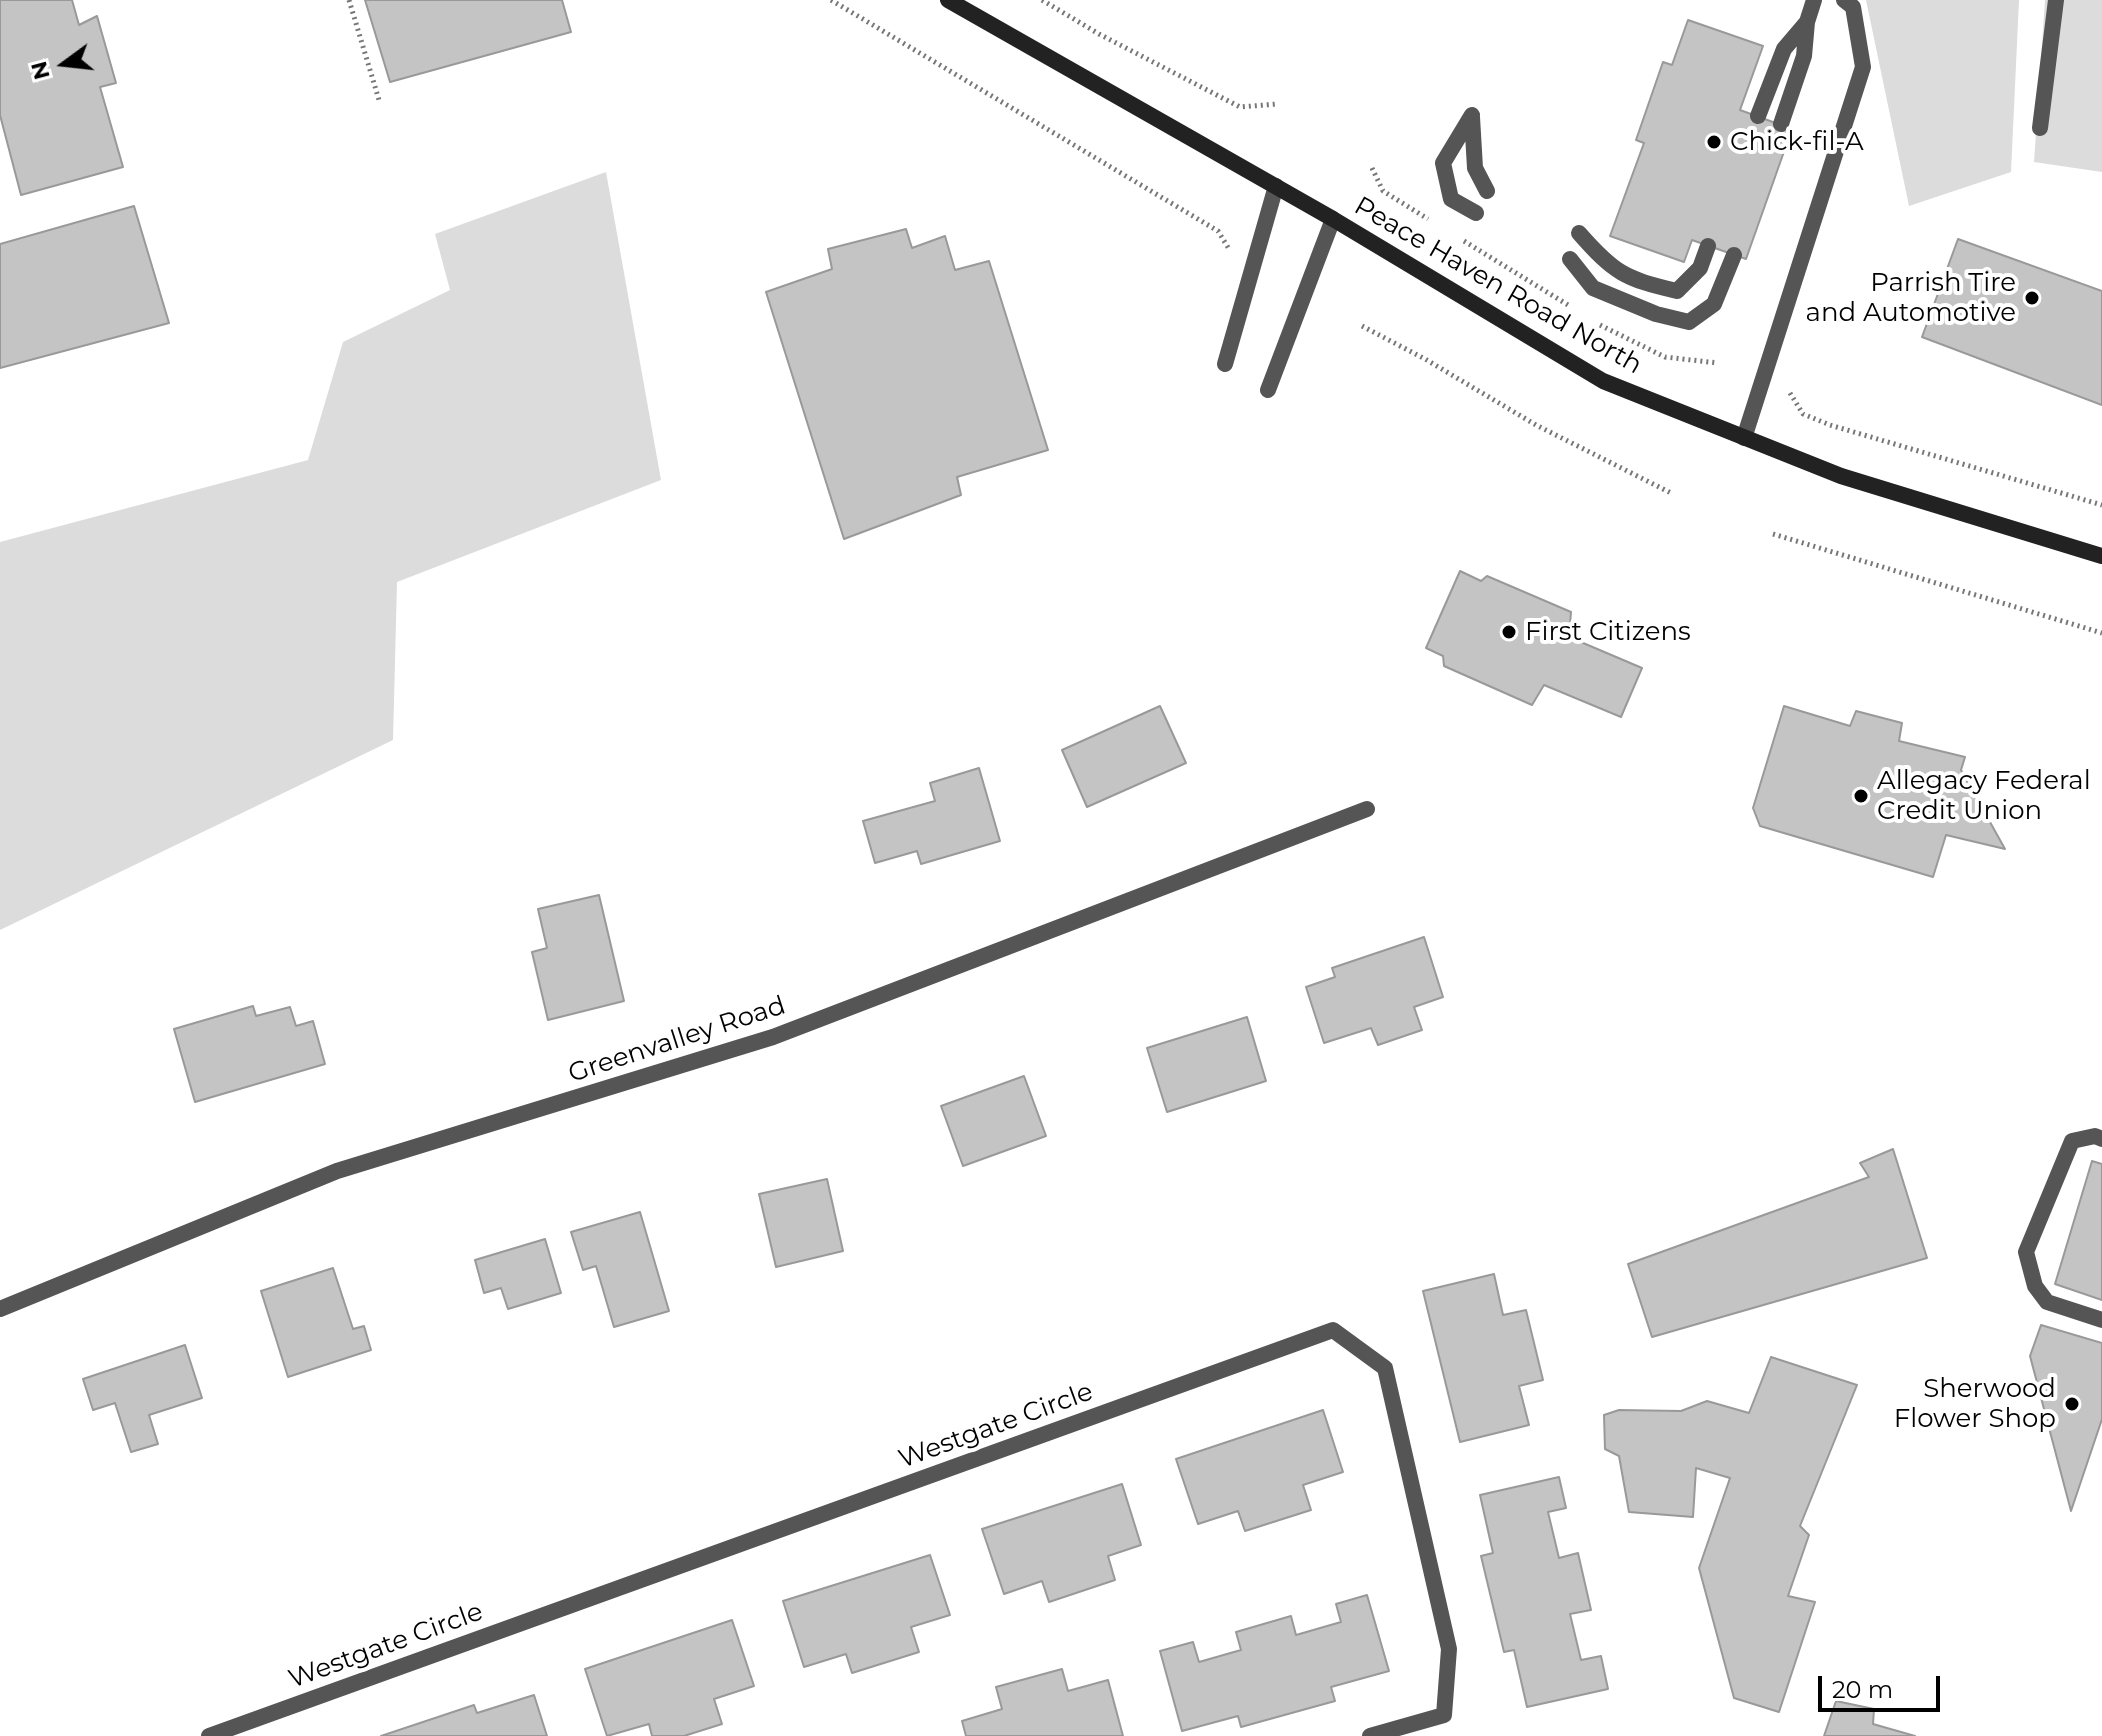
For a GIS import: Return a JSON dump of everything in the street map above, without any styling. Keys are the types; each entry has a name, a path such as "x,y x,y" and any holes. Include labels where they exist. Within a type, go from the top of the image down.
{"main road":[{"name":"Peace Haven Road North","path":"948,0 1333,219 1603,381 1841,476 2102,556"}],"street":[{"path":"1781,124 1804,56 1807,22 1814,0"},
{"path":"1744,438 1863,67 1853,7 1844,0"},
{"path":"2040,128 2056,0"},
{"path":"1758,116 1784,49 1807,22"},
{"path":"1476,213 1451,199 1443,163 1472,115 1475,168 1487,191"},
{"path":"1225,364 1276,186"},
{"path":"1268,390 1333,219"},
{"path":"1579,233 1607,266 1638,282 1677,291 1700,268 1708,246"},
{"path":"1570,259 1593,288 1656,314 1689,322 1714,304 1734,255"},
{"name":"Greenvalley Road","path":"0,1309 337,1171 773,1037 1367,809"},
{"path":"2102,1139 2095,1136 2072,1141 2026,1252 2035,1286 2047,1302 2102,1320"},
{"name":"Westgate Circle","path":"209,1736 1333,1330 1385,1368 1449,1649 1444,1715 1370,1736"}],"path":[{"path":"349,0 379,100"},
{"path":"831,0 1218,231 1231,253"},
{"path":"1042,0 1099,34 1240,107 1277,104"},
{"path":"1372,168 1383,191 1434,222"},
{"path":"1459,238 1577,311"},
{"path":"1591,320 1665,357 1718,363"},
{"path":"1362,326 1425,359 1536,425 1673,494"},
{"path":"1789,392 1803,414 1830,425 2102,505"},
{"path":"1773,534 2102,633"}],"shaded area":[{"path":"1866,0 2019,0 2011,172 1909,206"},
{"path":"2045,0 2102,0 2102,172 2034,162"},
{"path":"606,172 661,480 397,582 393,740 0,930 0,542 308,460 343,342 450,290 435,234"}],"building":[{"path":"0,0 72,0 79,25 97,16 116,83 100,87 123,167 21,195 0,115"},
{"path":"365,0 562,0 571,32 390,82"},
{"name":"Chick-fil-A","path":"1688,20 1763,46 1740,110 1792,129 1746,259 1692,240 1684,262 1610,236 1644,143 1636,140 1663,62 1672,65"},
{"path":"134,206 169,323 0,368 0,244"},
{"path":"906,229 912,248 945,236 955,270 989,261 1048,450 957,477 961,495 844,539 766,292 832,269 828,249"},
{"path":"1958,239 2102,291 2102,405 1922,337"},
{"path":"1460,571 1481,581 1487,576 1571,612 1569,637 1642,668 1621,717 1544,685 1532,705 1444,666 1443,656 1426,648"},
{"path":"1160,706 1186,763 1087,807 1062,750"},
{"path":"1784,706 1850,726 1856,711 1902,723 1899,741 1965,757 1961,770 2005,849 1946,835 1933,877 1760,826 1753,808"},
{"path":"979,768 1000,841 921,864 917,851 875,863 863,821 935,801 930,783"},
{"path":"599,895 624,1001 548,1020 532,952 547,948 538,909"},
{"path":"1424,937 1443,997 1414,1007 1422,1030 1378,1045 1371,1028 1324,1043 1306,987 1335,977 1332,968"},
{"path":"253,1006 256,1016 290,1007 296,1026 313,1021 325,1064 195,1102 174,1029"},
{"path":"1247,1017 1266,1081 1167,1112 1147,1048"},
{"path":"1024,1076 1046,1136 963,1166 941,1106"},
{"path":"1893,1149 1927,1258 1652,1337 1628,1264 1869,1177 1860,1163"},
{"path":"2092,1161 2102,1164 2102,1300 2055,1284"},
{"path":"827,1179 843,1251 776,1267 759,1194"},
{"path":"640,1212 669,1311 614,1327 596,1266 583,1270 571,1232"},
{"path":"545,1239 561,1293 508,1309 501,1288 484,1293 475,1260"},
{"path":"333,1268 353,1329 364,1326 371,1350 288,1377 261,1291"},
{"path":"1494,1274 1503,1315 1526,1310 1543,1380 1519,1386 1529,1425 1460,1442 1423,1291"},
{"path":"2041,1325 2102,1343 2102,1419 2071,1511 2030,1356"},
{"path":"185,1345 202,1398 149,1415 158,1444 131,1452 115,1403 93,1410 83,1379"},
{"path":"1771,1357 1857,1385 1800,1526 1809,1535 1788,1596 1815,1602 1779,1712 1734,1698 1699,1568 1730,1478 1696,1468 1693,1517 1629,1512 1619,1456 1605,1449 1604,1415 1619,1410 1681,1411 1707,1401 1749,1413"},
{"path":"1323,1410 1343,1472 1303,1485 1311,1510 1245,1531 1238,1511 1198,1524 1176,1459"},
{"path":"1559,1477 1566,1508 1548,1512 1559,1558 1578,1553 1591,1610 1570,1614 1581,1660 1601,1656 1608,1689 1527,1707 1514,1650 1504,1652 1481,1556 1493,1553 1480,1495"},
{"path":"1122,1484 1141,1545 1108,1556 1115,1580 1049,1602 1042,1581 1004,1594 982,1529"},
{"path":"930,1555 950,1615 911,1627 919,1652 852,1673 846,1654 804,1667 783,1601"},
{"path":"1367,1595 1389,1671 1331,1687 1335,1701 1241,1727 1238,1716 1182,1731 1160,1651 1193,1642 1199,1662 1241,1650 1236,1632 1291,1616 1296,1635 1341,1622 1336,1604"},
{"path":"732,1620 754,1686 714,1699 722,1724 684,1736 652,1736 649,1724 607,1736 585,1669"},
{"path":"1062,1669 1068,1691 1108,1680 1123,1736 966,1736 962,1721 1002,1709 996,1687"},
{"path":"534,1695 547,1736 381,1736 474,1705 477,1713"},
{"path":"1836,1701 1874,1709 1873,1724 1915,1736 1824,1736"}],"place":[{"name":"Chick-fil-A","path":"1714,142"},
{"name":"Parrish Tire and Automotive","path":"2032,298"},
{"name":"First Citizens","path":"1509,632"},
{"name":"Allegacy Federal Credit Union","path":"1861,796"},
{"name":"Sherwood Flower Shop","path":"2072,1404"}]}
